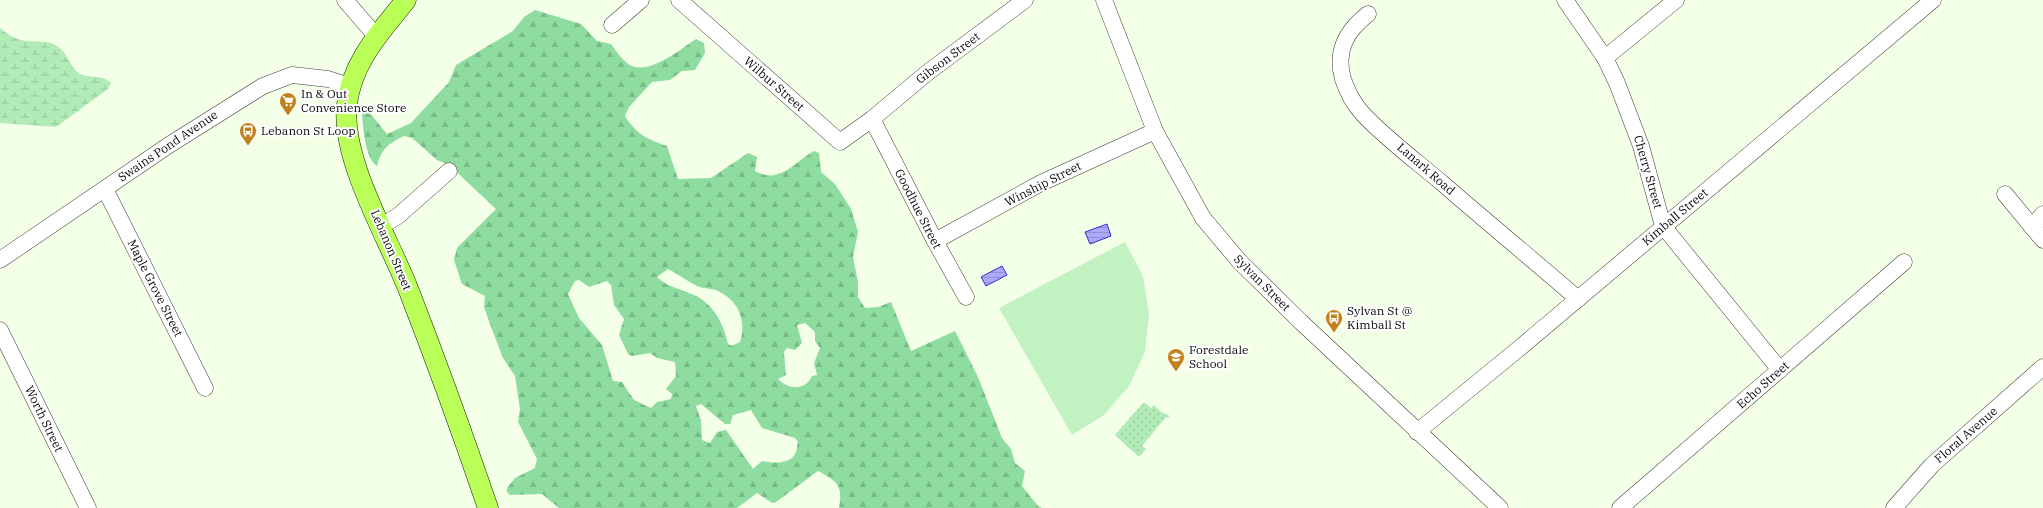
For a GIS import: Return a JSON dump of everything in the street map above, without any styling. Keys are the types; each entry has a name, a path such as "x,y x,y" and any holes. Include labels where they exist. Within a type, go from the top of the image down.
{"main road":[{"name":"Lebanon Street","path":"406,0 376,36 362,60 350,86 346,115 350,144 361,179 409,290 436,360 488,508"}],"street":[{"path":"344,0 376,36"},
{"path":"612,25 641,0"},
{"name":"Wilbur Street","path":"679,0 840,142 872,119"},
{"name":"Gibson Street","path":"872,119 927,73 1025,0"},
{"name":"Sylvan Street","path":"1104,0 1155,131 1203,218 1227,247 1301,322 1416,432 1500,508"},
{"name":"Cherry Street","path":"1564,0 1605,58 1631,116 1664,226 1780,370"},
{"path":"1605,58 1676,0"},
{"name":"Kimball Street","path":"1416,432 1578,299 1933,0"},
{"name":"Lanark Road","path":"1368,14 1350,30 1340,52 1340,64 1343,80 1356,105 1418,163 1578,299"},
{"name":"Swains Pond Avenue","path":"0,260 213,115 263,86 280,78 292,75 303,75 328,79 350,86"},
{"name":"Goodhue Street","path":"872,119 935,241 966,297"},
{"name":"Winship Street","path":"935,241 1042,182 1155,131"},
{"path":"381,226 398,216 449,171"},
{"name":"Maple Grove Street","path":"105,188 205,388"},
{"path":"2005,194 2043,240"},
{"path":"2032,227 2043,214"},
{"name":"Echo Street","path":"1620,508 1904,262"},
{"name":"Worth Street","path":"0,330 88,508"},
{"name":"Floral Avenue","path":"1894,508 1932,465 2043,367"}],"green space":[{"path":"535,10 581,24 597,41 611,44 628,64 635,67 650,66 659,63 696,39 704,43 705,53 695,70 682,71 670,80 652,82 629,107 625,116 629,122 638,132 667,146 678,179 711,178 748,153 757,157 755,171 764,175 779,174 814,151 819,153 821,172 835,184 851,209 858,232 853,257 858,282 858,297 865,308 878,307 891,302 911,351 955,331 978,377 1002,438 1011,449 1015,463 1025,471 1022,486 1038,506 1042,508 839,508 840,494 838,485 818,471 776,502 772,503 757,493 737,508 559,508 542,494 510,495 507,492 507,488 515,478 535,468 537,459 518,422 520,409 515,376 503,358 490,324 484,307 485,296 462,284 454,260 457,248 496,209 449,165 437,160 412,138 404,136 386,147 377,166 373,162 367,150 362,113 364,110 369,112 387,134 411,123 449,82 456,65 513,31 524,17","holes":["668,269 697,286 716,290 725,295 736,306 739,312 742,326 740,342 732,346 728,344 724,330 717,316 702,300 696,296 666,284 657,277","579,280 589,287 607,281 611,285 614,305 624,319 619,335 628,354 632,356 650,353 657,358 675,362 676,376 666,389 672,394 671,399 657,402 651,408 634,400 622,382 613,381 602,345 579,318 568,294 575,281","805,323 815,332 815,341 820,348 814,363 817,375 812,376 809,381 801,386 792,387 782,383 778,379 786,375 784,352 787,348 795,350 802,343 797,325","701,404 725,424 730,424 733,415 751,410 762,428 795,438 798,442 796,453 792,458 784,462 775,463 762,461 753,469 726,430 717,432 710,443 702,440 701,420 696,406"]},
{"path":"0,28 18,39 44,42 57,46 64,52 73,68 80,74 108,80 111,83 108,89 56,127 0,123"},
{"path":"1125,242 1143,276 1149,314 1145,352 1129,386 1104,415 1072,435 999,308"},
{"path":"1144,402 1151,408 1154,405 1161,412 1170,416 1168,418 1166,417 1142,446 1146,449 1139,457 1115,435"}],"shaded area":[{"path":"1107,224 1111,236 1090,244 1085,232"},
{"path":"1002,266 1007,275 986,286 981,277"}],"place":[{"name":"In & Out Convenience Store","path":"288,116"},
{"name":"Lebanon St Loop","path":"248,146"},
{"name":"Sylvan St @ Kimball St","path":"1334,333"},
{"name":"Forestdale School","path":"1176,372"}]}
